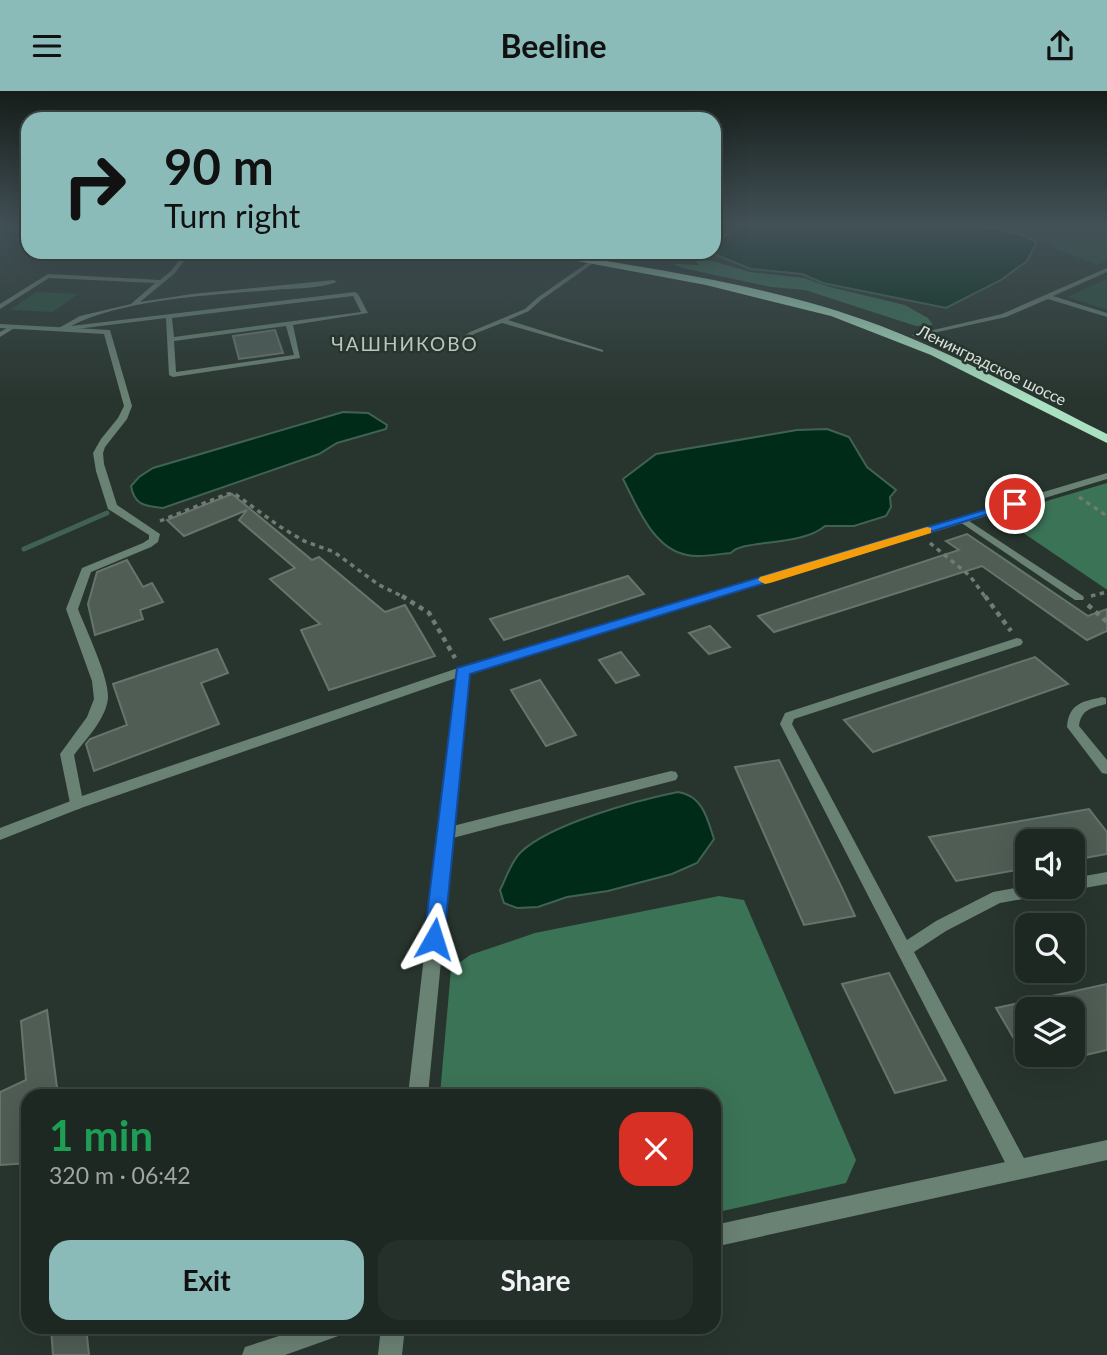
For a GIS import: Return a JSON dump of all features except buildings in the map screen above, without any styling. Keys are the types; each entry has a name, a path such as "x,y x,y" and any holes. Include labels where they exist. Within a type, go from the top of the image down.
{"highway":[{"name":"Ленинградское шоссе","path":"698,283 749,293 861,323 941,357 1107,439"},
{"name":"Ленинградское шоссе","path":"729,283 786,294 865,316 915,335 1107,426"}],"street":[{"path":"0,326 106,328 128,406 125,416 100,448 97,457 112,507 155,534 150,544 86,570 72,609 102,694 97,712 67,754 76,804 463,671 1107,477"},
{"path":"419,1089 463,671"},
{"path":"721,1234 1107,1150"},
{"path":"390,1355 392,1334"}],"lane":[{"path":"0,307 37,283"},
{"path":"132,305 160,283"},
{"path":"60,329 72,320 132,305 325,283"},
{"path":"450,348 472,333 527,310 562,283"},
{"path":"915,335 1004,316 1079,283"},
{"path":"106,328 169,317 355,294 365,313 171,338"},
{"path":"1048,297 1107,315"},
{"path":"169,317 173,375 298,357 289,323"},
{"path":"503,321 601,351"},
{"path":"0,335 13,327"},
{"path":"963,520 1079,598"},
{"path":"1017,642 789,716 786,724 1019,1170"},
{"path":"1102,701 1083,706 1074,716 1073,727 1107,769"},
{"path":"445,834 671,776"},
{"path":"0,834 76,804"},
{"path":"1085,882 1107,878"},
{"path":"904,950 941,926 998,897 1015,894"},
{"path":"253,1355 316,1334"}],"path":[{"path":"1066,489 1107,516"},
{"path":"145,526 228,494 235,494 296,536 334,552 379,585 420,605 429,613 463,671"},
{"path":"918,533 970,576 1002,615 1017,642"},
{"path":"1079,598 1107,622"}],"shaded area":[{"path":"752,283 818,283 905,305 928,318 933,325 916,326 805,290"},
{"path":"823,283 995,283 946,308"},
{"path":"1098,283 1107,283 1107,310 1067,297"},
{"path":"36,292 78,294 53,312 10,310"},
{"path":"343,412 368,413 387,425 386,429 337,443 319,454 163,508 141,503 132,492 131,486 153,468"},
{"path":"827,429 849,437 867,467 896,490 890,497 891,507 886,516 854,526 825,526 802,537 747,546 731,553 692,556 675,551 656,535 640,513 623,479 656,454 797,430"},
{"path":"1107,483 1106,589 1013,526 1010,512"},
{"path":"678,792 699,803 714,839 697,863 672,874 608,891 567,897 538,907 517,908 504,903 500,890 512,865 517,856 534,842 595,815"},
{"path":"719,896 744,900 856,1160 846,1183 721,1211 721,1089 441,1089 451,969 470,955 535,933"}],"waterway":[{"path":"24,549 107,513"}],"slow traffic":[{"path":"765,580 927,531"}],"district":[{"name":"ЧАШНИКОВО","path":"405,344"}],"route":[{"path":"434,939 463,671 1015,504"}]}
